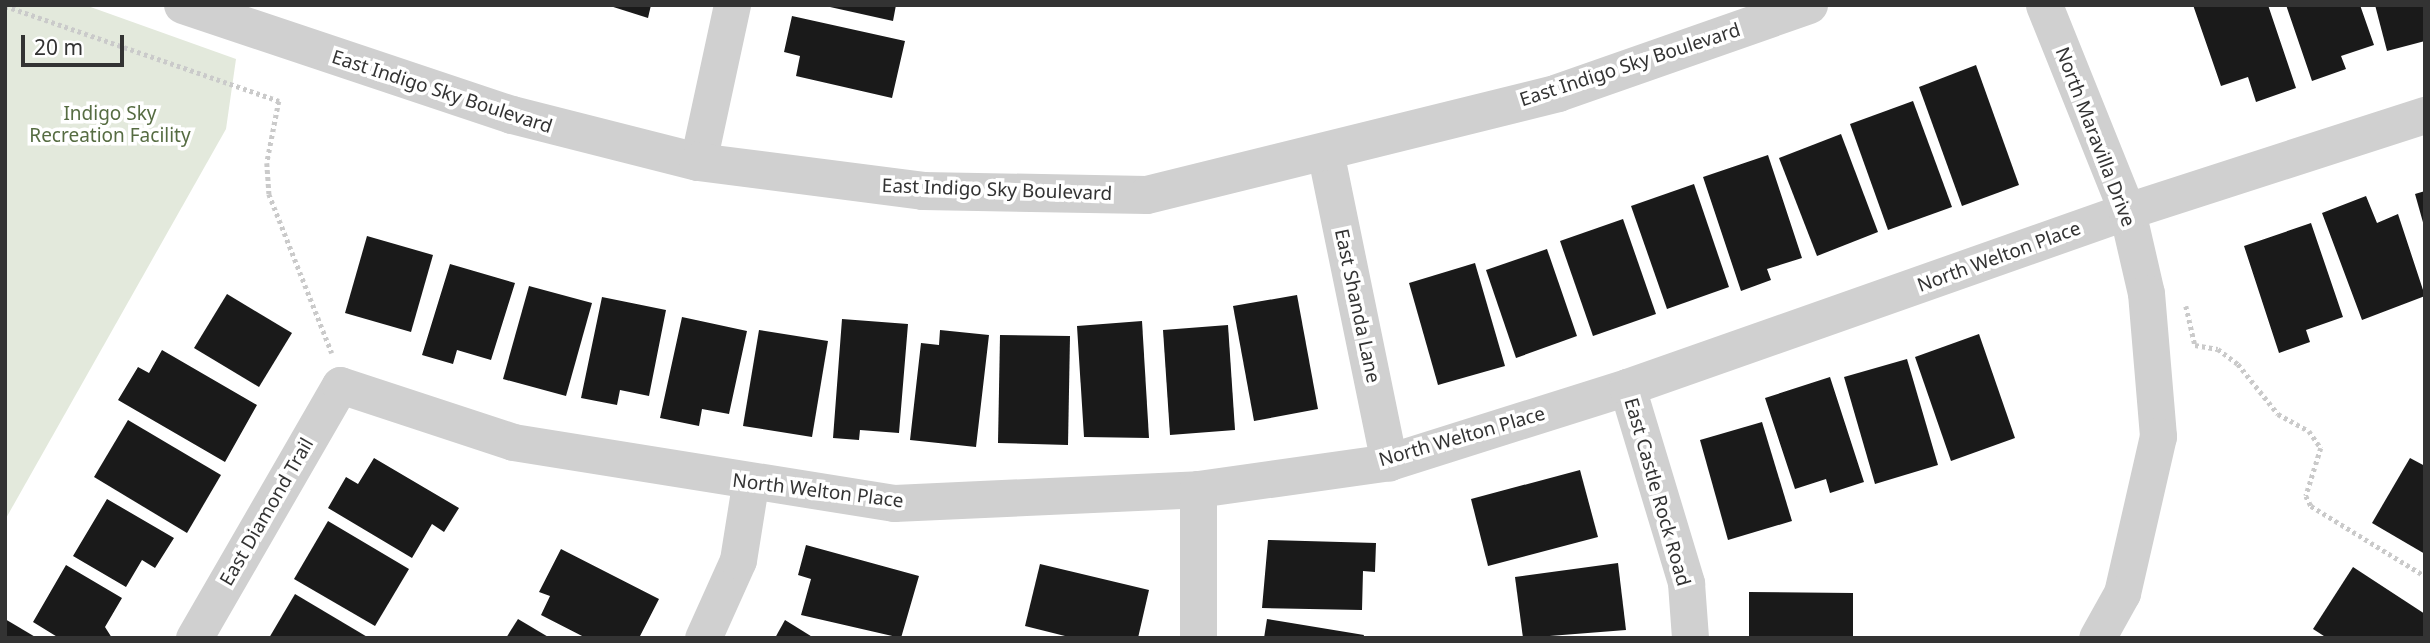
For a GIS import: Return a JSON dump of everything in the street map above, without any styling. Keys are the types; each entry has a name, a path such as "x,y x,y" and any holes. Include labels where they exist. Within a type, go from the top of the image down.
{"street":[{"name":"East Indigo Sky Boulevard","path":"183,5 525,119 698,162 923,191 1147,195 1558,93 1809,5"},
{"path":"698,162 732,5"},
{"name":"North Maravilla Drive","path":"2044,5 2127,211 2146,293 2158,436 2122,593 2097,638"},
{"name":"North Welton Place","path":"340,385 513,442 750,485 894,503 1198,489 1389,462 1627,387 2127,211 2425,115"},
{"name":"East Shanda Lane","path":"1325,151 1389,462"},
{"name":"East Diamond Trail","path":"194,638 340,385"},
{"name":"East Castle Rock Road","path":"1627,387 1686,583 1690,638"},
{"path":"703,638 735,571 750,485"},
{"path":"1198,489 1198,638"}],"path":[{"path":"5,6 279,101 267,163 269,194 318,306 340,385"},
{"path":"2184,297 2195,345 2218,349 2238,364 2277,414 2309,431 2322,448 2306,496 2311,506 2425,576"}],"green space":[{"name":"Indigo Sky Recreation Facility","path":"5,5 85,5 236,59 226,129 5,520"}],"building":[{"path":"607,5 651,5 648,18"},
{"path":"821,5 896,5 893,21"},
{"path":"2193,5 2268,5 2296,88 2256,102 2248,77 2221,86"},
{"path":"2286,5 2360,5 2374,45 2341,56 2346,69 2312,81"},
{"path":"2375,5 2425,5 2425,41 2387,51"},
{"path":"792,16 905,41 892,98 796,76 800,56 784,52"},
{"path":"1976,65 2019,185 1962,206 1919,87"},
{"path":"1913,101 1952,207 1888,230 1850,124"},
{"path":"1841,134 1878,232 1817,256 1779,158"},
{"path":"1768,155 1802,258 1767,269 1771,280 1741,291 1703,177"},
{"path":"1694,184 1729,287 1667,309 1631,206"},
{"path":"2425,191 2425,226 2424,226 2415,194"},
{"path":"2366,196 2377,223 2398,214 2425,296 2362,320 2322,213"},
{"path":"1623,219 1656,314 1593,336 1560,241"},
{"path":"2311,223 2343,317 2306,330 2310,342 2279,353 2244,246"},
{"path":"367,236 433,255 411,332 345,313"},
{"path":"1547,249 1577,336 1516,358 1486,270"},
{"path":"1475,263 1505,366 1438,385 1409,283"},
{"path":"450,264 515,283 491,360 457,350 453,364 422,355"},
{"path":"529,286 592,303 566,396 503,379"},
{"path":"227,294 292,333 259,387 194,348"},
{"path":"1297,295 1318,409 1254,421 1233,306"},
{"path":"602,297 666,310 649,396 620,390 617,405 581,398"},
{"path":"682,317 747,331 729,414 702,409 699,426 660,418"},
{"path":"842,319 908,324 899,433 860,430 859,440 833,438"},
{"path":"1142,321 1149,438 1084,437 1077,326"},
{"path":"1228,325 1235,430 1170,435 1163,330"},
{"path":"759,330 828,341 812,437 743,426"},
{"path":"940,330 989,335 976,447 910,440 921,343 939,345"},
{"path":"1979,334 2015,438 1951,461 1915,357"},
{"path":"1000,335 1070,336 1068,445 998,443"},
{"path":"162,350 257,405 225,462 118,400 138,367 149,373"},
{"path":"1907,359 1938,465 1875,484 1844,377"},
{"path":"1830,377 1864,482 1830,493 1826,479 1795,489 1765,398"},
{"path":"128,420 221,475 187,533 94,477"},
{"path":"1762,422 1792,521 1728,540 1700,440"},
{"path":"374,458 459,508 444,532 432,524 412,558 328,508 346,477 358,484"},
{"path":"2410,458 2425,466 2425,554 2372,523"},
{"path":"1580,470 1598,537 1488,566 1471,499"},
{"path":"107,499 174,538 155,568 142,560 126,587 73,556"},
{"path":"328,521 409,569 375,626 294,579"},
{"path":"1268,540 1376,543 1375,572 1363,571 1362,610 1262,608"},
{"path":"806,545 919,576 901,638 801,615 811,579 798,575"},
{"path":"561,549 659,599 639,638 586,638 541,615 550,596 539,592"},
{"path":"1618,563 1626,630 1523,638 1515,577"},
{"path":"1040,564 1149,590 1138,638 1073,638 1025,626"},
{"path":"66,565 122,598 105,627 112,638 59,638 33,622"},
{"path":"2353,567 2425,614 2425,638 2327,638 2313,629"},
{"path":"1749,592 1853,593 1853,638 1749,638"},
{"path":"295,594 369,638 269,638"},
{"path":"5,619 37,638 5,638"},
{"path":"518,619 550,638 506,638"},
{"path":"1267,619 1364,635 1363,638 1264,638"},
{"path":"785,620 814,638 775,638"}]}
